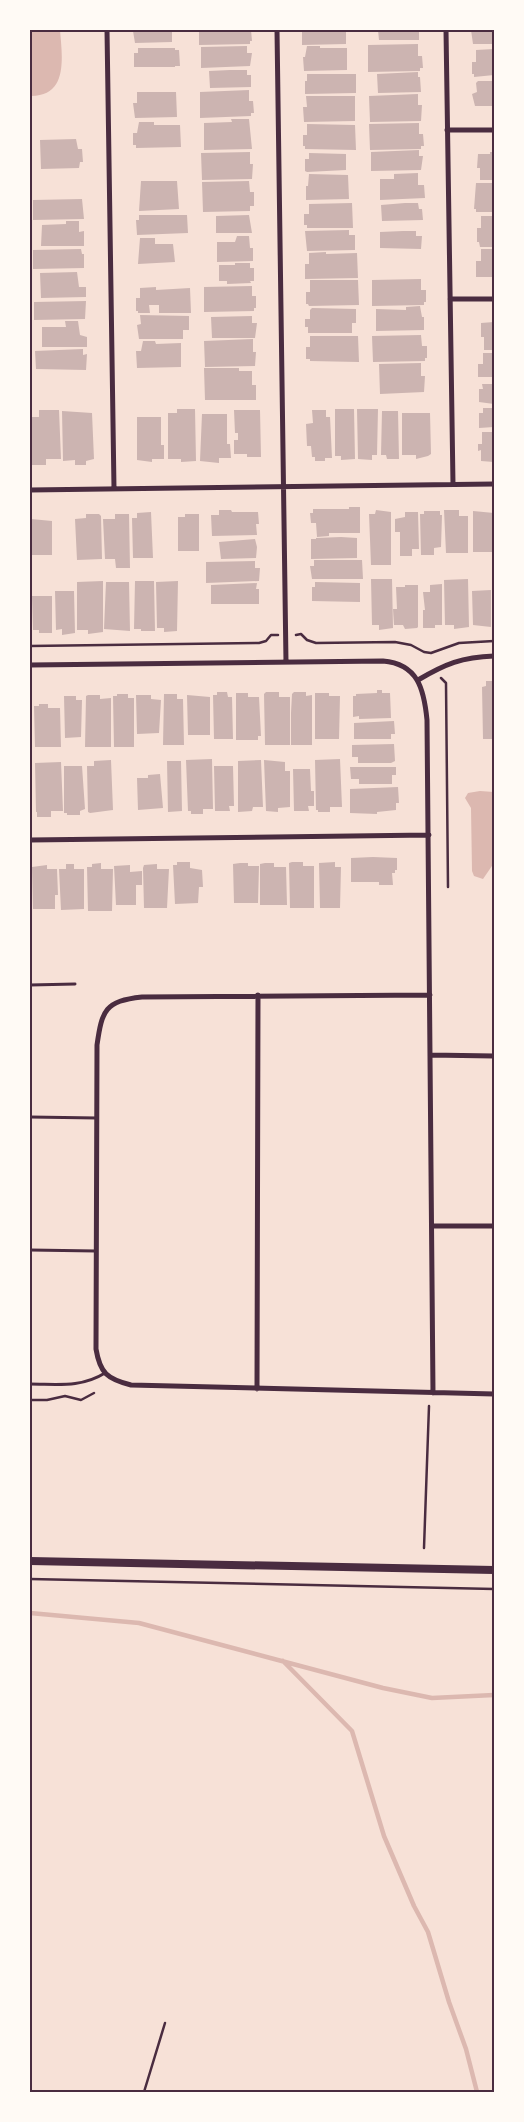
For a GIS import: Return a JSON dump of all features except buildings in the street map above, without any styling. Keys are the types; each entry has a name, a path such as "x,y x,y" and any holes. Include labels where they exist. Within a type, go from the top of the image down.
{"street":[{"path":"107,30 114,488"},
{"path":"277,30 286,662"},
{"path":"446,30 453,484"},
{"path":"447,130 494,130"},
{"path":"450,300 494,299"},
{"path":"30,490 494,484"},
{"path":"418,680 455,661 470,657 494,656"},
{"path":"30,665 388,661 405,666 418,680 425,698 427,720 433,1393"},
{"path":"30,840 429,836"},
{"path":"430,995 142,997 117,1001 108,1008 100,1024 98,1045 96,1251 96,1349 98,1364 114,1381 131,1385 494,1394"},
{"path":"257,1389 258,996"},
{"path":"430,1055 494,1056"},
{"path":"432,1226 494,1226"},
{"path":"30,1561 494,1570"}],"lane":[{"path":"30,985 75,984"},
{"path":"30,1117 97,1118"},
{"path":"30,1250 96,1251"},
{"path":"30,1384 79,1384 88,1382 105,1373"}],"path":[{"path":"296,635 301,634 307,640 316,643 403,642 431,653 460,643 494,640"},
{"path":"30,646 259,643 266,641 271,635 277,635"},
{"path":"431,653 432,660"},
{"path":"441,680 446,683 448,886"},
{"path":"30,1400 47,1400 65,1396 81,1400 94,1393"},
{"path":"424,1548 429,1406"},
{"path":"30,1579 494,1589"},
{"path":"144,2092 165,2023"}],"shaded area":[{"path":"30,30 60,30 62,63 60,73 57,82 51,90 43,95 30,96"},
{"path":"480,791 494,792 494,863 483,879 474,876 472,871 471,808 465,798 468,793"}],"waterway":[{"path":"30,1613 139,1623 383,1688 432,1698 494,1695"},
{"path":"283,1661 352,1731 384,1836 414,1906 428,1932 449,2002 466,2049 477,2092"}]}
